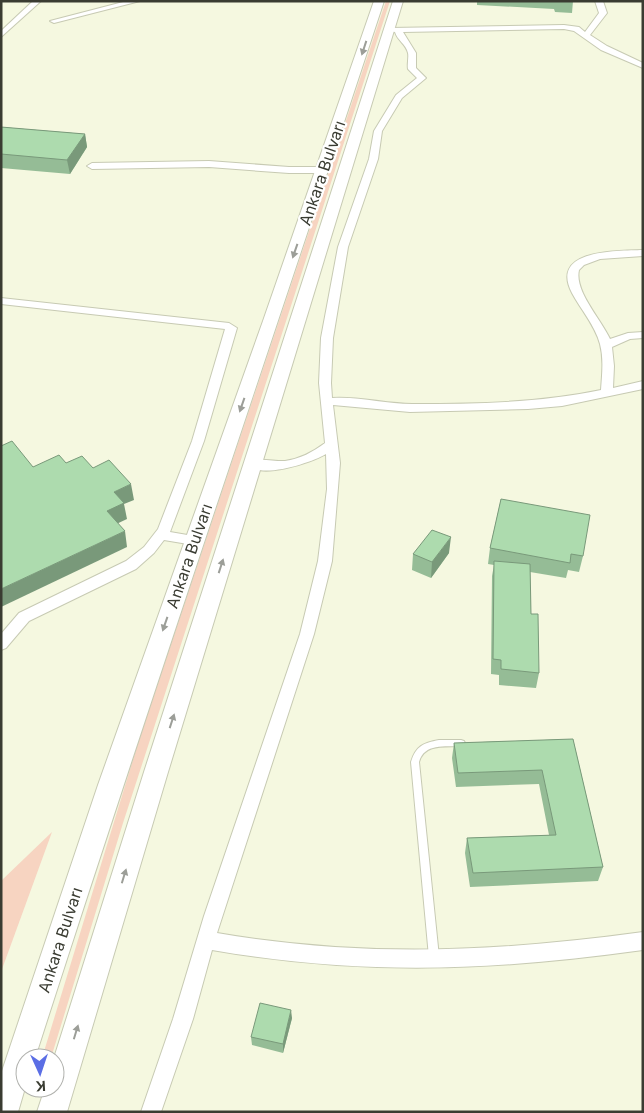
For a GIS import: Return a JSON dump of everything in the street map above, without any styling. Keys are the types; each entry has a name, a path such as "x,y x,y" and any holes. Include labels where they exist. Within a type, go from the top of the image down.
{"main road":[{"name":"Ankara Bulvarı","path":"3,1112 110,785 323,170 379,1"},
{"name":"Ankara Bulvarı","path":"52,1112 253,464 394,30 398,1"}],"street":[{"path":"1,36 38,1"},
{"path":"54,21 137,1"},
{"path":"586,36 603,12 599,1"},
{"path":"564,27 598,19"},
{"path":"394,30 564,27 576,29 604,48 643,66"},
{"path":"152,1112 206,940 307,634 317,595 327,548 334,489 334,463 330,444 325,383 327,338 343,247 370,168 375,161 374,141 397,98 422,78 412,69 410,63 412,53 406,41 394,30"},
{"path":"92,166 209,164 289,170 323,170"},
{"path":"607,393 606,345 576,288 572,276 573,272 575,267 587,259 643,253"},
{"path":"1,301 229,326 231,328 198,441 161,535 149,550 131,565 24,617 1,644"},
{"path":"606,345 628,336 643,335"},
{"path":"327,402 341,401 410,408 483,407 562,402 643,385"},
{"path":"253,464 283,466 303,462 321,452 330,444"},
{"path":"161,535 194,540"},
{"path":"206,940 293,954 352,958 435,959 522,955 643,941"}],"lane":[{"path":"435,959 415,762 416,754 427,745 466,743"}],"shaded area":[{"path":"386,1 390,1 123,823 54,1048 45,1048 139,740"},
{"path":"52,832 1,972 1,881"}],"building":[{"path":"1,127 85,134 67,160 1,154"},
{"path":"12,441 33,467 59,455 66,463 82,456 93,468 109,460 131,484 114,492 124,503 107,511 125,531 1,589 1,446"},
{"path":"501,499 590,515 583,556 571,554 570,563 490,548"},
{"path":"432,530 451,537 432,562 413,554"},
{"path":"494,561 530,564 531,614 538,614 539,673 501,669 501,660 493,659"},
{"path":"573,739 603,867 473,873 467,838 556,835 542,770 458,773 454,743"},
{"path":"260,1003 291,1010 283,1044 251,1037"}]}
